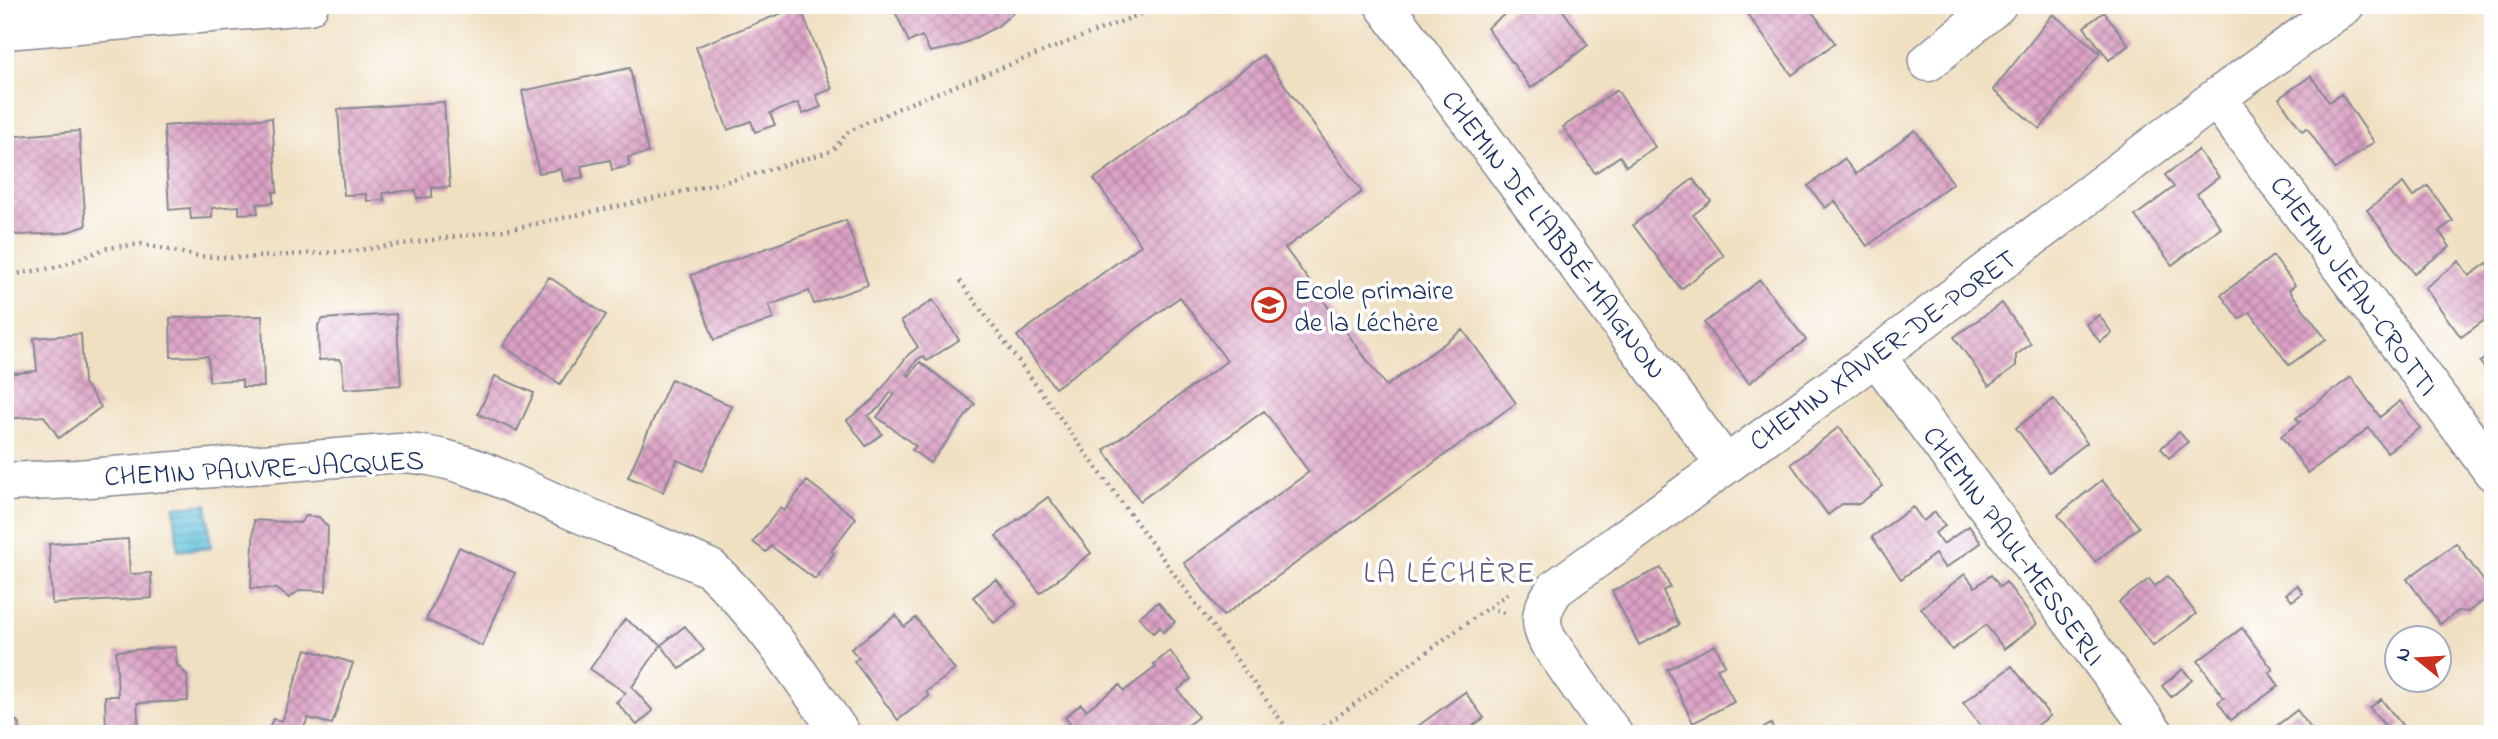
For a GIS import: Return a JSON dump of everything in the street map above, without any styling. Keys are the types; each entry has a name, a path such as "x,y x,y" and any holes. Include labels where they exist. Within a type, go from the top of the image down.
{"street":[{"path":"5,30 309,5"},
{"name":"CHEMIN DE L'ABBÉ-MAIGNON","path":"1384,5 1725,464"},
{"path":"1928,62 1997,5"},
{"name":"CHEMIN XAVIER-DE-PORET","path":"1613,734 1541,627 1540,615 1555,589 1875,356 2345,5"},
{"name":"CHEMIN JEAN-CROTTI","path":"2217,98 2493,472"},
{"name":"CHEMIN PAUL-MESSERLI","path":"1875,356 2155,734"},
{"name":"CHEMIN PAUVRE-JACQUES","path":"5,482 77,479 399,453 421,453 445,458 487,473 711,569 733,590 841,734"}],"path":[{"path":"5,276 58,267 107,248 141,244 208,257 240,258 352,251 511,229 650,200 737,179 832,151 849,131 908,104 1164,5"},
{"path":"960,281 1291,734"}],"water":[{"path":"207,504 211,548 178,551 174,507"}],"building":[{"path":"892,5 1009,5 1013,13 998,26 959,46 930,52 922,36 909,42"},
{"path":"1517,5 1559,5 1588,45 1531,88 1487,28"},
{"path":"1753,5 1807,5 1835,43 1792,75 1745,11"},
{"path":"800,6 832,89 816,95 821,107 803,114 798,103 770,113 775,125 755,132 751,121 728,130 696,47"},
{"path":"2104,12 2129,45 2109,60 2084,27"},
{"path":"2053,14 2100,53 2040,129 1993,90"},
{"path":"1263,55 1362,192 1285,248 1386,386 1463,330 1516,403 1223,616 1184,563 1309,472 1264,411 1140,501 1104,450 1227,361 1180,297 1055,388 1017,336 1141,245 1094,179"},
{"path":"630,68 648,153 628,157 629,166 612,170 610,160 581,166 583,177 564,181 561,169 539,173 522,91"},
{"path":"2311,76 2329,102 2341,94 2374,142 2335,169 2307,128 2302,131 2279,98"},
{"path":"1617,90 1655,147 1626,166 1620,156 1595,173 1563,127"},
{"path":"444,102 450,187 432,188 432,197 417,198 416,190 383,193 384,200 367,201 366,194 344,195 338,109"},
{"path":"272,118 277,192 273,192 273,203 257,204 258,213 239,214 239,206 212,208 212,218 191,219 190,208 169,210 164,126"},
{"path":"1915,130 1953,183 1867,246 1835,201 1825,208 1808,186 1844,159 1856,174"},
{"path":"79,131 86,226 64,233 5,233 5,137"},
{"path":"2198,150 2219,177 2197,194 2221,228 2172,265 2135,216 2174,187 2165,175"},
{"path":"1693,179 1711,201 1693,215 1724,256 1681,289 1633,225"},
{"path":"2403,183 2413,197 2428,186 2453,221 2439,231 2450,247 2414,273 2367,210"},
{"path":"846,220 868,285 814,304 809,291 769,305 774,319 714,340 691,275"},
{"path":"2273,256 2295,285 2289,290 2326,339 2289,365 2250,312 2239,319 2221,295"},
{"path":"2459,261 2469,276 2487,263 2493,271 2493,314 2461,337 2425,288"},
{"path":"549,277 606,315 560,384 503,346"},
{"path":"1760,280 1806,340 1749,383 1704,323"},
{"path":"933,300 959,340 927,361 923,356 907,374 909,376 920,362 975,404 930,463 912,450 916,446 877,417 895,394 891,392 880,407 868,416 882,434 866,446 847,420 873,400 909,354 918,347 901,321"},
{"path":"2002,303 2031,344 2016,355 2016,366 1989,386 1954,337"},
{"path":"396,314 401,385 344,389 342,362 339,359 319,360 318,325 323,319"},
{"path":"2099,315 2112,333 2100,342 2086,324"},
{"path":"262,316 264,387 242,387 242,380 209,381 208,356 171,357 170,318"},
{"path":"81,334 84,383 101,407 59,438 44,416 5,419 5,374 37,371 34,338"},
{"path":"2493,352 2493,380 2480,362"},
{"path":"495,376 534,393 517,431 478,414"},
{"path":"2351,377 2380,417 2400,401 2420,428 2387,452 2369,428 2308,473 2281,436 2300,422 2296,418"},
{"path":"671,379 732,406 703,471 677,460 663,492 628,477"},
{"path":"2054,399 2087,443 2049,472 2016,428"},
{"path":"1839,427 1883,486 1859,504 1842,504 1828,515 1791,464"},
{"path":"2179,432 2188,442 2169,458 2161,448"},
{"path":"2102,480 2139,527 2095,562 2058,515"},
{"path":"807,481 856,518 831,551 834,553 815,579 771,546 766,552 753,542 780,508 784,511"},
{"path":"1048,497 1091,553 1040,593 996,536"},
{"path":"1913,507 1923,521 1935,512 1945,526 1935,533 1943,544 1969,526 1981,543 1945,568 1935,554 1901,579 1872,537"},
{"path":"306,516 319,517 328,527 326,591 300,590 289,598 277,589 251,588 254,520 300,523"},
{"path":"128,539 130,574 151,573 152,598 52,604 49,544"},
{"path":"2456,543 2493,594 2468,612 2458,611 2440,624 2407,579"},
{"path":"459,547 515,573 482,646 426,620"},
{"path":"1661,568 1670,587 1663,591 1679,625 1639,645 1612,591"},
{"path":"1965,574 1975,587 1991,575 2000,587 2006,582 2037,624 2004,649 1986,625 1952,650 1921,608"},
{"path":"2168,576 2196,614 2153,646 2119,602 2149,579 2155,586"},
{"path":"996,579 1017,604 994,623 973,597"},
{"path":"2297,585 2303,593 2292,601 2286,594"},
{"path":"1158,602 1175,622 1163,632 1160,627 1153,633 1139,617"},
{"path":"896,615 904,627 916,618 955,670 926,692 929,696 898,720 854,661 859,658 851,649"},
{"path":"625,619 661,645 632,687 653,711 637,725 616,702 626,693 590,669"},
{"path":"685,626 704,650 680,669 661,645"},
{"path":"2242,628 2273,670 2269,672 2279,686 2231,720 2218,702 2224,698 2198,661"},
{"path":"1715,645 1725,665 1717,668 1734,702 1693,723 1667,669"},
{"path":"175,647 177,665 187,675 188,701 137,703 139,731 106,734 105,696 118,696 116,651"},
{"path":"306,649 353,663 332,724 308,718 301,734 266,734 273,719 282,721"},
{"path":"1170,651 1191,679 1178,690 1198,717 1176,734 1077,734 1065,717 1081,704 1086,710 1120,685 1124,691 1156,667 1154,664"},
{"path":"2012,666 2050,716 2027,733 1987,734 1963,703"},
{"path":"2183,669 2192,680 2171,697 2162,686"},
{"path":"1465,692 1484,718 1474,725 1481,734 1407,734"},
{"path":"2381,699 2402,725 2392,734 2370,708"},
{"path":"2297,710 2315,734 2266,734"},
{"path":"5,714 18,722 21,734 5,734"},
{"path":"1771,724 1776,734 1753,734"}],"place":[{"name":"Ecole primaire de la Léchère","path":"1269,305"}],"district":[{"name":"LA LÉCHÈRE","path":"1450,572"}]}
